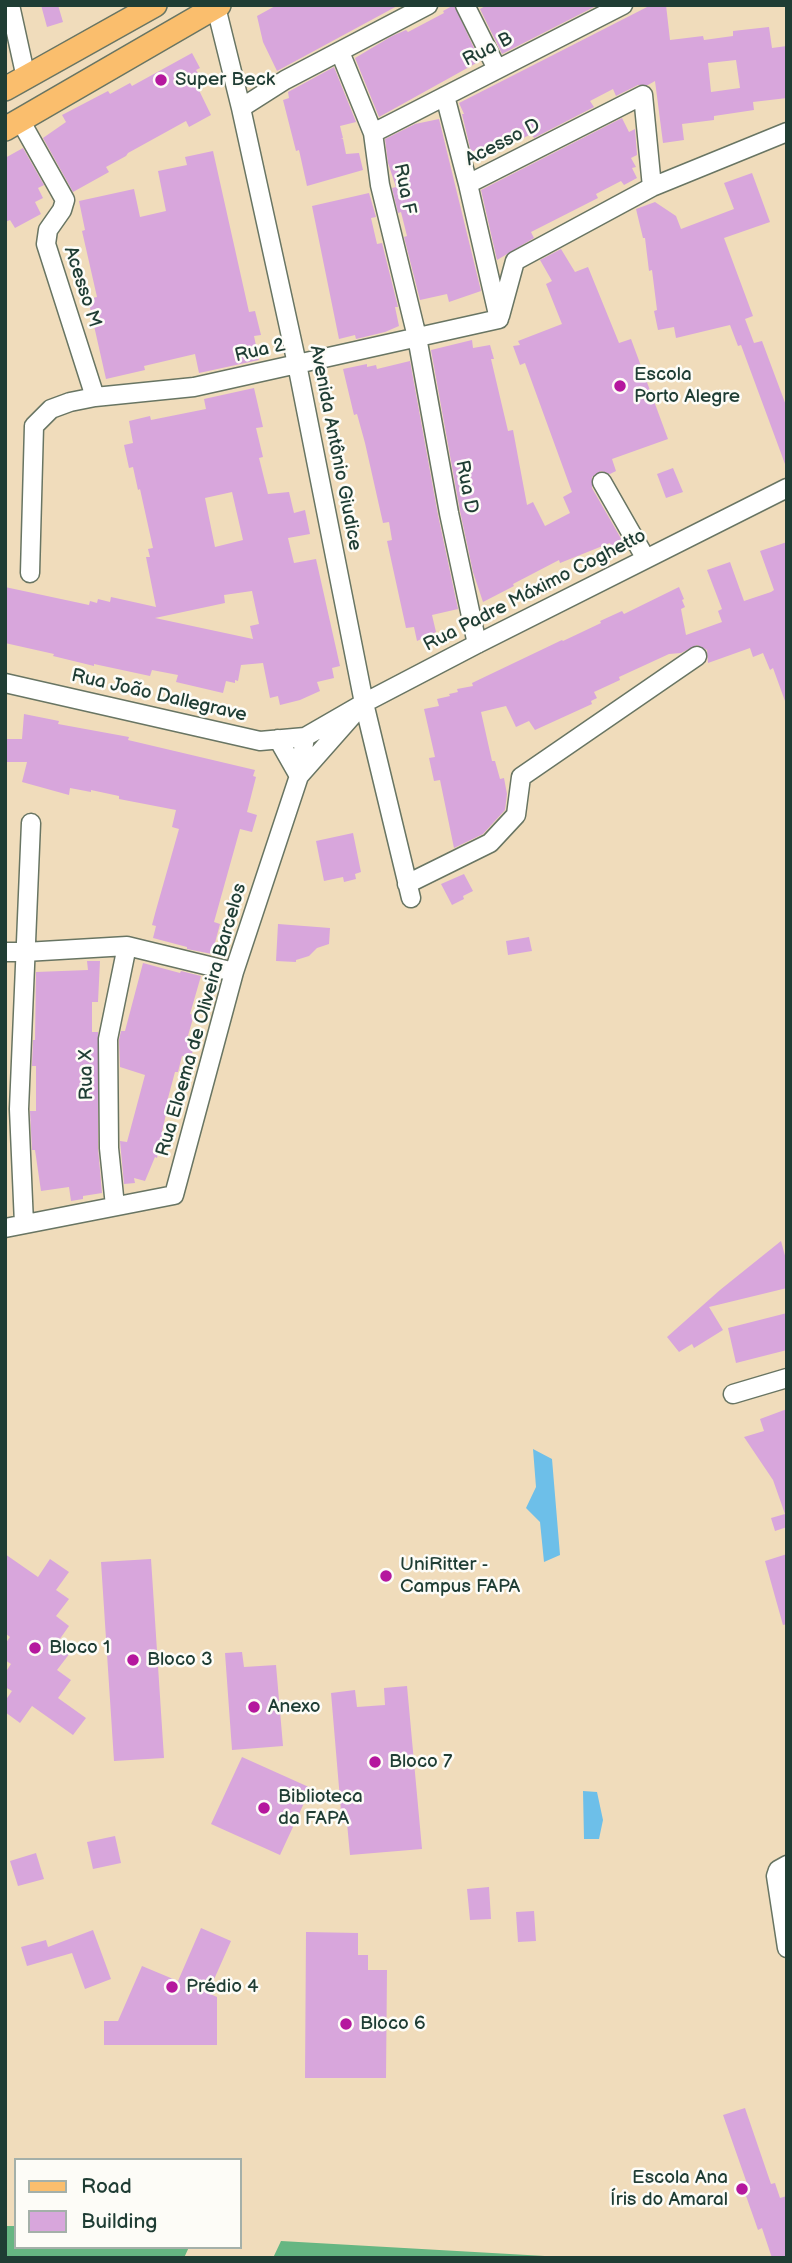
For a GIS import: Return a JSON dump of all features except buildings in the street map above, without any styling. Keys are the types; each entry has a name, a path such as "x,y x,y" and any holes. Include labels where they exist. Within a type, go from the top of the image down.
{"main road":[{"path":"15,84 155,5"},
{"path":"13,125 217,6"}],"street":[{"path":"10,5 15,84"},
{"path":"241,108 285,80 428,5"},
{"path":"465,5 497,69"},
{"name":"Rua B","path":"373,133 623,5"},
{"name":"Avenida Antônio Giudice","path":"217,6 297,364 364,703 409,891 490,843 516,815 521,777 697,656"},
{"name":"Rua F","path":"340,51 373,133 380,185 417,337"},
{"name":"Acesso D","path":"499,319 468,184 643,95 652,187"},
{"path":"445,96 468,184"},
{"name":"Acesso M","path":"13,125 65,200 62,210 48,230 46,244 95,397"},
{"path":"499,319 515,261 652,187 787,132"},
{"name":"Rua 2","path":"30,573 34,426 51,409 95,397 194,387 499,319"},
{"name":"Rua D","path":"417,337 449,513 477,644"},
{"path":"602,482 646,559"},
{"name":"Rua Padre Máximo Coghetto","path":"305,737 477,644 787,488"},
{"name":"Rua João Dallegrave","path":"5,683 260,741 305,737"},
{"path":"278,739 299,776 364,703"},
{"name":"Rua Eloema de Oliveira Barcelos","path":"115,1206 174,1195 234,972 299,776 305,737"},
{"path":"24,1224 16,952 30,823"},
{"path":"16,952 127,946 234,972"},
{"name":"Rua X","path":"115,1206 109,1148 108,1039 127,946"},
{"path":"5,1228 115,1206"},
{"path":"733,1394 787,1378"},
{"path":"787,1865 778,1870 776,1876 782,1896 787,1948"}],"green space":[{"path":"5,2226 14,2226 14,2249 188,2249 184,2258 5,2258"},
{"path":"281,2241 580,2258 273,2258"}],"water":[{"path":"533,1449 552,1459 560,1555 544,1562 540,1522 526,1508 536,1487"},
{"path":"583,1791 597,1792 603,1820 599,1839 584,1839"}],"place":[{"name":"Super Beck","path":"161,80"},
{"name":"Escola Porto Alegre","path":"620,386"},
{"name":"UniRitter - Campus FAPA","path":"386,1576"},
{"name":"Bloco 1","path":"35,1648"},
{"name":"Bloco 3","path":"133,1660"},
{"name":"Anexo","path":"254,1707"},
{"name":"Bloco 7","path":"375,1762"},
{"name":"Biblioteca da FAPA","path":"264,1808"},
{"name":"Prédio 4","path":"172,1987"},
{"name":"Bloco 6","path":"346,2024"},
{"name":"Escola Ana Íris do Amaral","path":"742,2189"}]}
